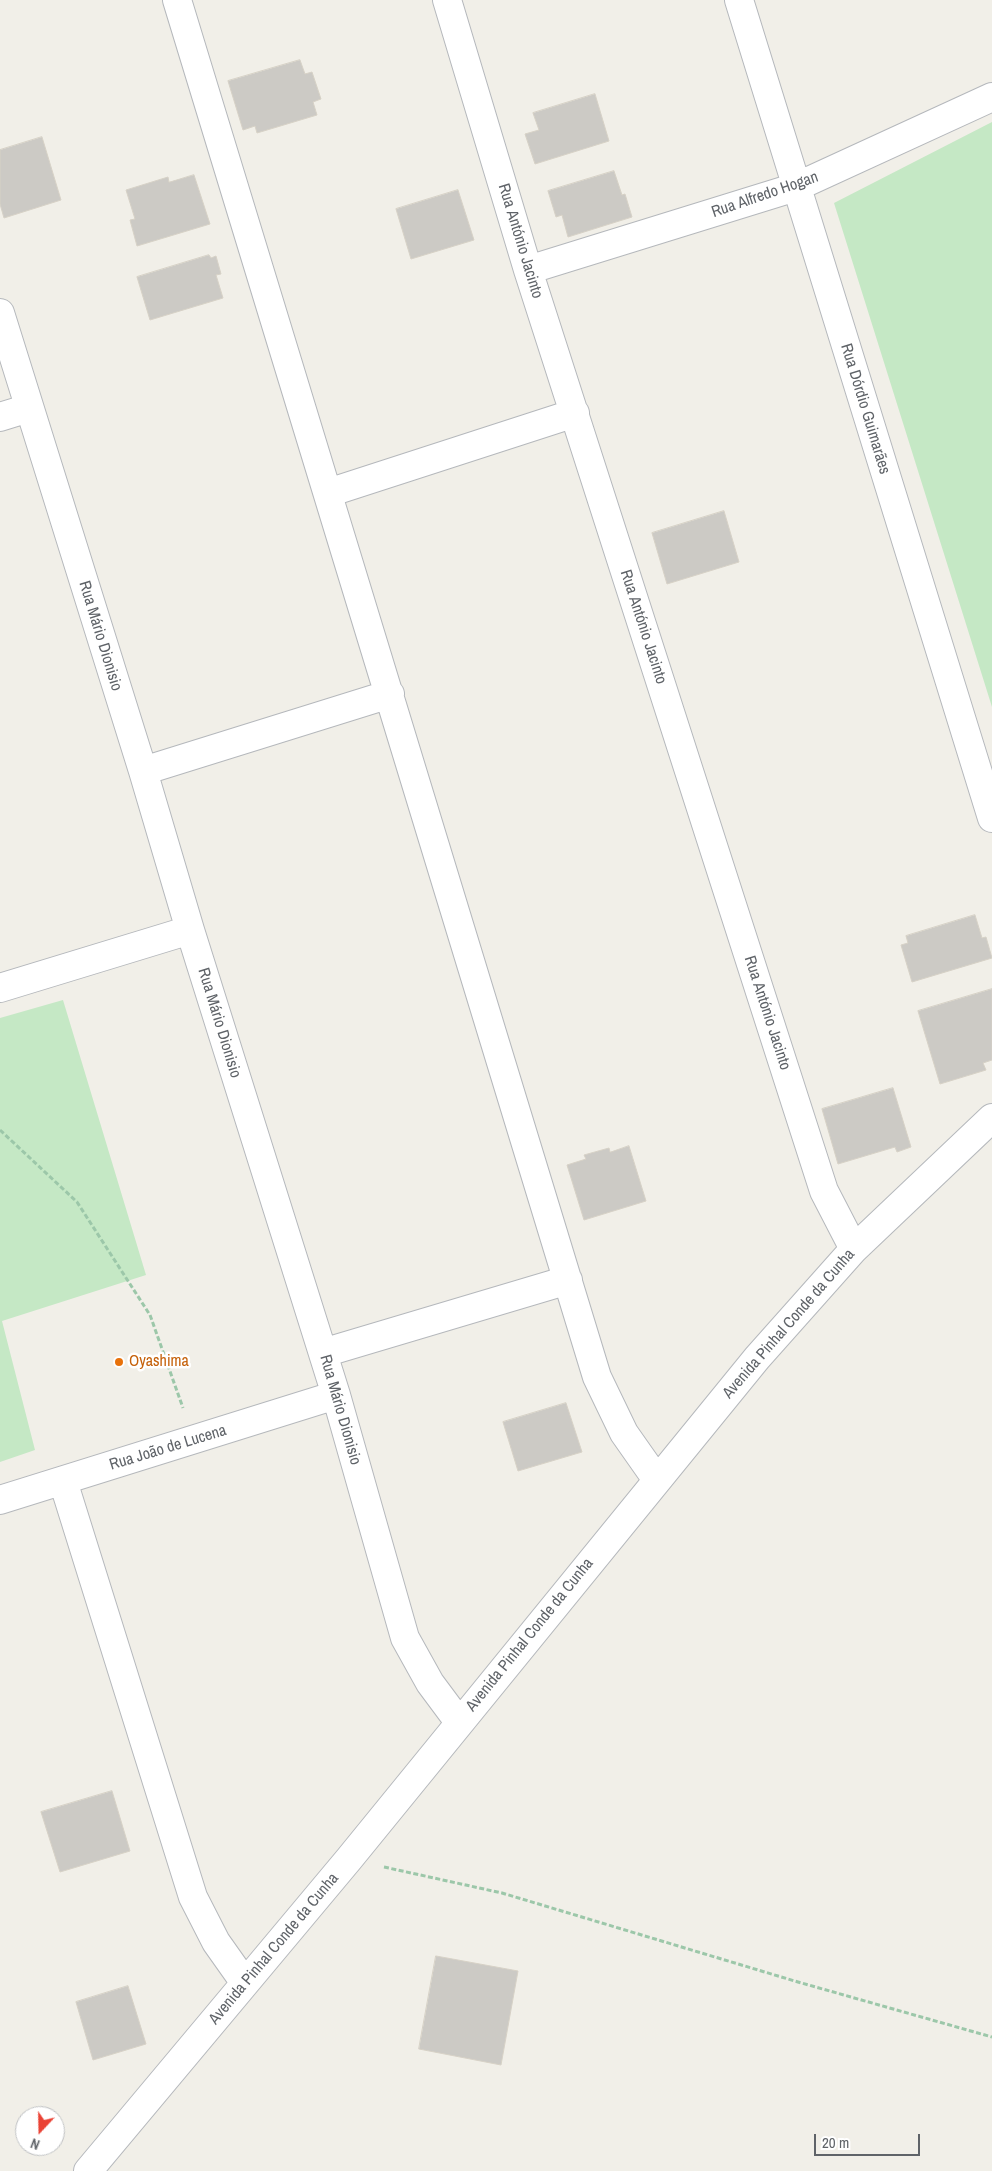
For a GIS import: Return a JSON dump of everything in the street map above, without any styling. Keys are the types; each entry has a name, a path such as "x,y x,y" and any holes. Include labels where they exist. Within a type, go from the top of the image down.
{"street":[{"path":"177,0 598,1377 624,1434 657,1480"},
{"name":"Rua António Jacinto","path":"447,0 528,270 824,1191 854,1248"},
{"name":"Rua Dórdio Guimarães","path":"739,0 992,818"},
{"name":"Rua Alfredo Hogan","path":"528,270 796,188 992,97"},
{"name":"Rua Mário Dionisio","path":"0,313 143,772 190,930 336,1395 404,1638 430,1683 459,1722"},
{"path":"0,417 29,408"},
{"path":"328,493 575,413"},
{"path":"143,772 390,694"},
{"path":"0,988 190,930"},
{"name":"Avenida Pinhal Conde da Cunha","path":"88,2171 349,1859 757,1358 854,1248 992,1118"},
{"path":"323,1353 568,1280"},
{"name":"Rua João de Lucena","path":"0,1500 336,1395"},
{"path":"63,1481 193,1897 216,1942 245,1983"}],"path":[{"path":"0,1130 77,1202 150,1315 195,1439"},
{"path":"349,1859 502,1893 798,1982 992,2037"}],"green space":[{"path":"992,122 992,707 834,203"},
{"path":"63,1000 146,1275 2,1321 35,1450 0,1462 0,1018"}],"building":[{"path":"300,60 305,74 312,72 321,99 313,102 317,115 257,133 255,126 243,130 228,81"},
{"path":"595,94 609,141 535,164 525,134 539,130 533,113"},
{"path":"42,137 61,200 4,218 0,204 0,150"},
{"path":"614,171 622,195 625,194 632,217 568,237 562,215 556,217 548,191"},
{"path":"194,175 210,224 137,246 130,220 135,219 126,190 168,177 169,182"},
{"path":"458,190 474,240 411,259 396,209"},
{"path":"209,255 211,258 216,256 221,274 216,275 223,298 150,320 137,277"},
{"path":"724,511 739,562 667,584 652,533"},
{"path":"975,915 982,938 986,937 992,958 912,982 901,945 908,943 906,936"},
{"path":"992,989 992,1060 983,1063 986,1070 940,1084 918,1011"},
{"path":"893,1088 911,1147 897,1152 895,1147 838,1164 822,1109"},
{"path":"629,1146 646,1201 584,1220 567,1165 586,1159 584,1155 609,1148 610,1152"},
{"path":"566,1403 582,1452 518,1471 503,1422"},
{"path":"112,1791 130,1851 60,1872 41,1812"},
{"path":"436,1956 518,1971 501,2065 419,2049"},
{"path":"128,1986 146,2044 93,2060 76,2002"}],"place":[{"name":"Oyashima","path":"119,1362"}]}
